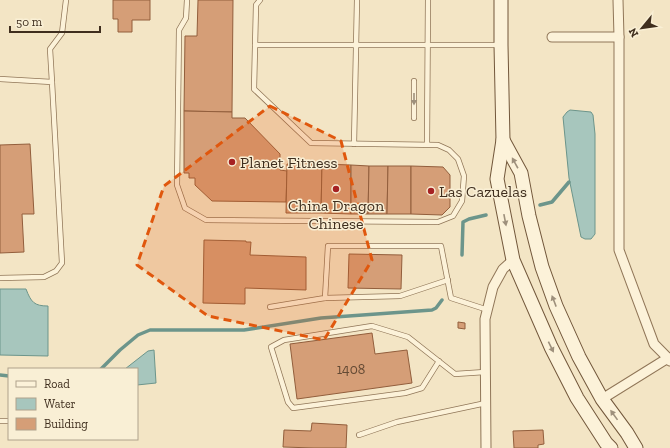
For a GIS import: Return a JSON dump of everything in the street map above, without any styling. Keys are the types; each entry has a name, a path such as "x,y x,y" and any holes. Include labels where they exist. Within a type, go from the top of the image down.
{"main road":[{"path":"501,0 503,140 497,179 513,260 550,347 578,398 606,443 612,448"},
{"path":"503,140 521,173 529,216 542,267 556,306 579,357 602,399 636,448"}],"street":[{"path":"602,399 669,359 654,344 619,250 618,0"},
{"path":"552,37 619,37"},
{"path":"486,448 485,319 493,287 503,269 513,260"}],"lane":[{"path":"0,278 44,277 56,271 62,263 50,49 62,33 66,0"},
{"path":"187,0 186,18 179,30 177,185 185,208 206,220 438,222 452,216 462,200 464,176 458,159 449,150 438,145 427,144 310,143 254,89 256,5 260,0"},
{"path":"354,144 357,0"},
{"path":"427,144 428,0"},
{"path":"255,45 501,45"},
{"path":"0,79 52,82"},
{"path":"414,81 414,118"},
{"path":"325,298 328,246 441,246 451,298 488,310"},
{"path":"270,308 325,298 400,296 448,280"},
{"path":"439,361 422,388 405,393 293,408 288,402 271,347 284,340 372,326 408,337 439,361 455,374 485,372"},
{"path":"358,435 397,422 486,403"}],"highlighted area":[{"path":"270,106 341,141 372,260 324,340 208,316 137,265 164,186"}],"water":[{"path":"570,110 591,112 593,115 595,134 595,234 591,239 581,237 569,178 563,117"},
{"path":"0,289 26,289 31,300 36,304 48,306 48,356 0,355"},
{"path":"154,350 156,383 138,385 138,368 126,368 148,351"}],"building":[{"path":"113,0 150,0 150,20 132,20 132,32 118,32 118,19 113,19"},
{"path":"198,0 233,0 232,112 184,111 185,36 197,36"},
{"name":"Planet Fitness","path":"184,111 232,112 232,118 245,118 280,154 280,170 287,171 286,202 212,201 195,185 195,178 189,178 189,173 184,173"},
{"path":"30,144 34,214 22,214 24,252 0,253 0,145"},
{"path":"287,164 322,164 321,213 286,213"},
{"name":"China Dragon Chinese","path":"322,164 351,165 351,214 321,213"},
{"path":"351,165 369,166 368,214 351,214"},
{"path":"369,166 388,166 387,214 368,214"},
{"path":"388,166 411,166 411,214 387,214"},
{"name":"Las Cazuelas","path":"411,166 443,167 450,175 450,207 442,215 411,214"},
{"path":"204,240 251,242 250,255 306,257 306,290 245,288 245,304 203,303"},
{"path":"349,254 402,255 401,289 348,288"},
{"path":"458,322 465,323 465,329 458,328"},
{"path":"372,333 375,354 407,350 412,383 297,399 290,344"},
{"path":"312,423 347,425 346,448 283,447 284,430 311,431"},
{"path":"543,430 544,444 538,445 538,448 514,448 513,431"}],"waterway":[{"path":"540,205 552,202 569,182"},
{"path":"462,255 463,222 486,215"},
{"path":"102,368 138,335 150,330 244,330 321,318 432,310 436,308 442,300"},
{"path":"0,375 8,376"}],"place":[{"name":"Planet Fitness","path":"232,162"},
{"name":"China Dragon Chinese","path":"336,189"},
{"name":"Las Cazuelas","path":"431,191"}]}
